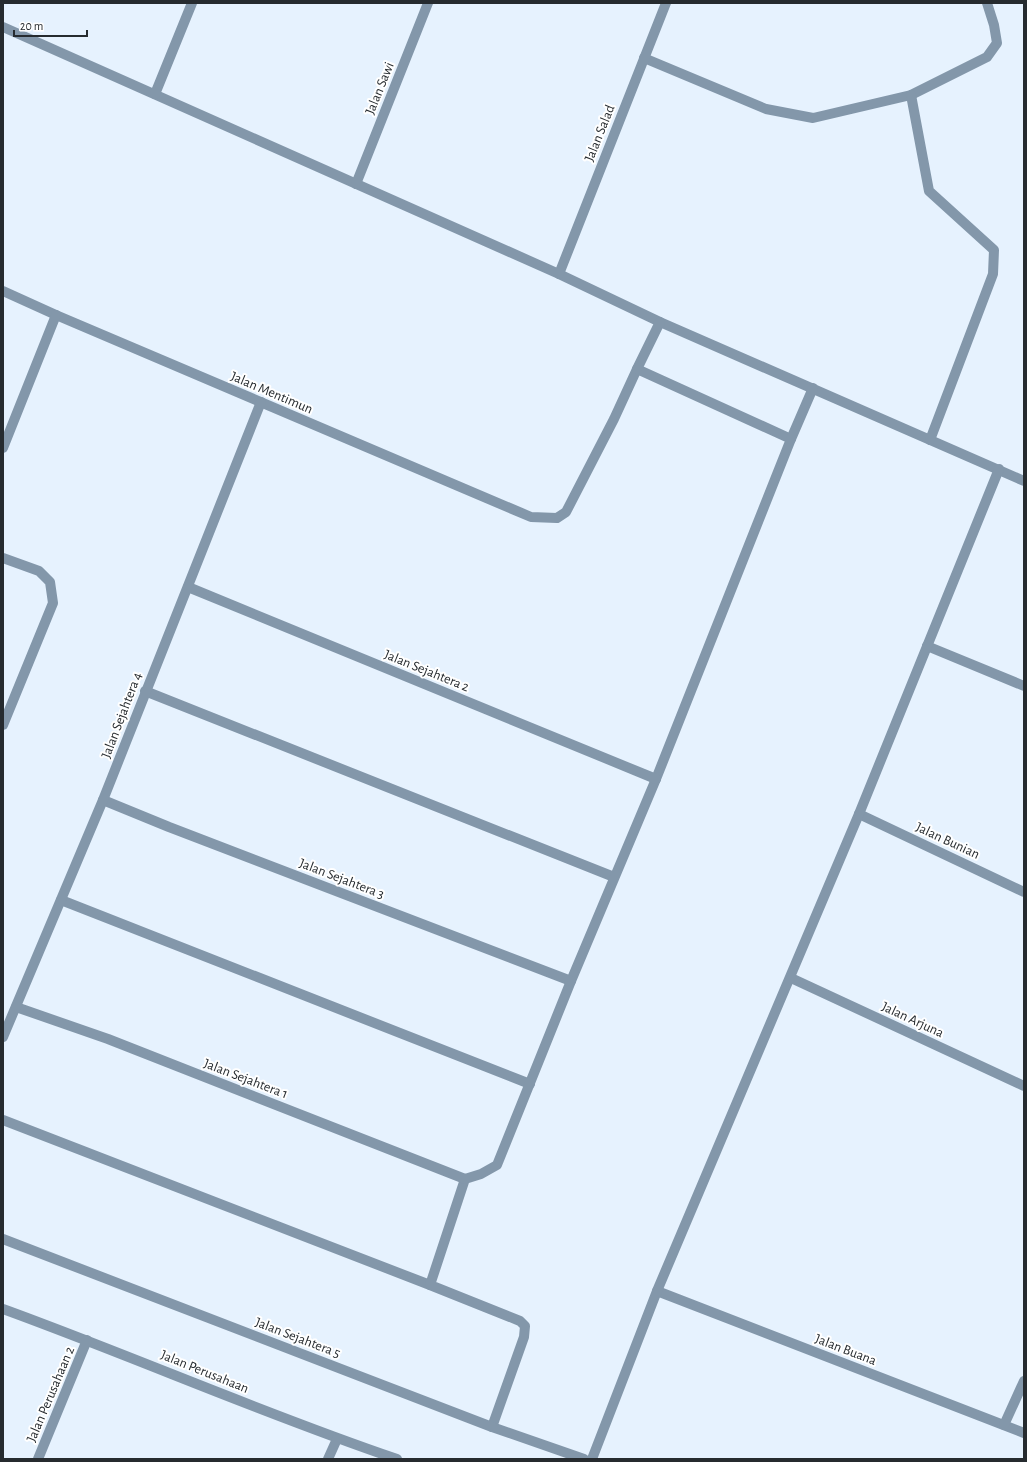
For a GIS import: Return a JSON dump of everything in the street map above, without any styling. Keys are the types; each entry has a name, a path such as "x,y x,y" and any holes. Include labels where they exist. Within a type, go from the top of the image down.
{"street":[{"path":"155,94 192,3"},
{"name":"Jalan Sawi","path":"356,184 428,3"},
{"name":"Jalan Salad","path":"559,274 666,3"},
{"path":"644,58 766,109 813,118 911,95 987,57 997,43 994,25 987,3"},
{"path":"3,27 559,274 660,322 1024,481"},
{"path":"911,95 929,191 994,250 993,274 930,440"},
{"name":"Jalan Mentimun","path":"3,291 56,315 531,517 557,518 566,512 614,419 637,369"},
{"path":"3,448 56,315"},
{"path":"660,322 637,369 791,439"},
{"path":"430,1285 464,1179 481,1174 497,1165 614,877 656,779 791,439 813,388"},
{"name":"Jalan Sejahtera 4","path":"3,1037 103,800 261,402"},
{"path":"592,1459 657,1291 791,978 999,469"},
{"path":"3,558 39,571 50,582 52,603 3,725"},
{"name":"Jalan Sejahtera 2","path":"188,586 656,779"},
{"path":"927,646 1024,686"},
{"path":"145,691 614,877"},
{"name":"Jalan Sejahtera 3","path":"103,800 169,827 571,982"},
{"name":"Jalan Bunian","path":"859,814 1024,892"},
{"path":"62,900 530,1084"},
{"name":"Jalan Arjuna","path":"791,978 1024,1086"},
{"name":"Jalan Sejahtera 1","path":"16,1007 108,1039 464,1179"},
{"path":"3,1120 520,1321 525,1326 524,1337 492,1427"},
{"name":"Jalan Sejahtera 5","path":"3,1239 492,1427 584,1459"},
{"name":"Jalan Buana","path":"657,1291 1024,1433"},
{"name":"Jalan Perusahaan","path":"3,1309 87,1340 337,1439 396,1459"},
{"name":"Jalan Perusahaan 2","path":"38,1459 87,1340"},
{"path":"1004,1426 1024,1381"},
{"path":"328,1459 337,1439"}]}
